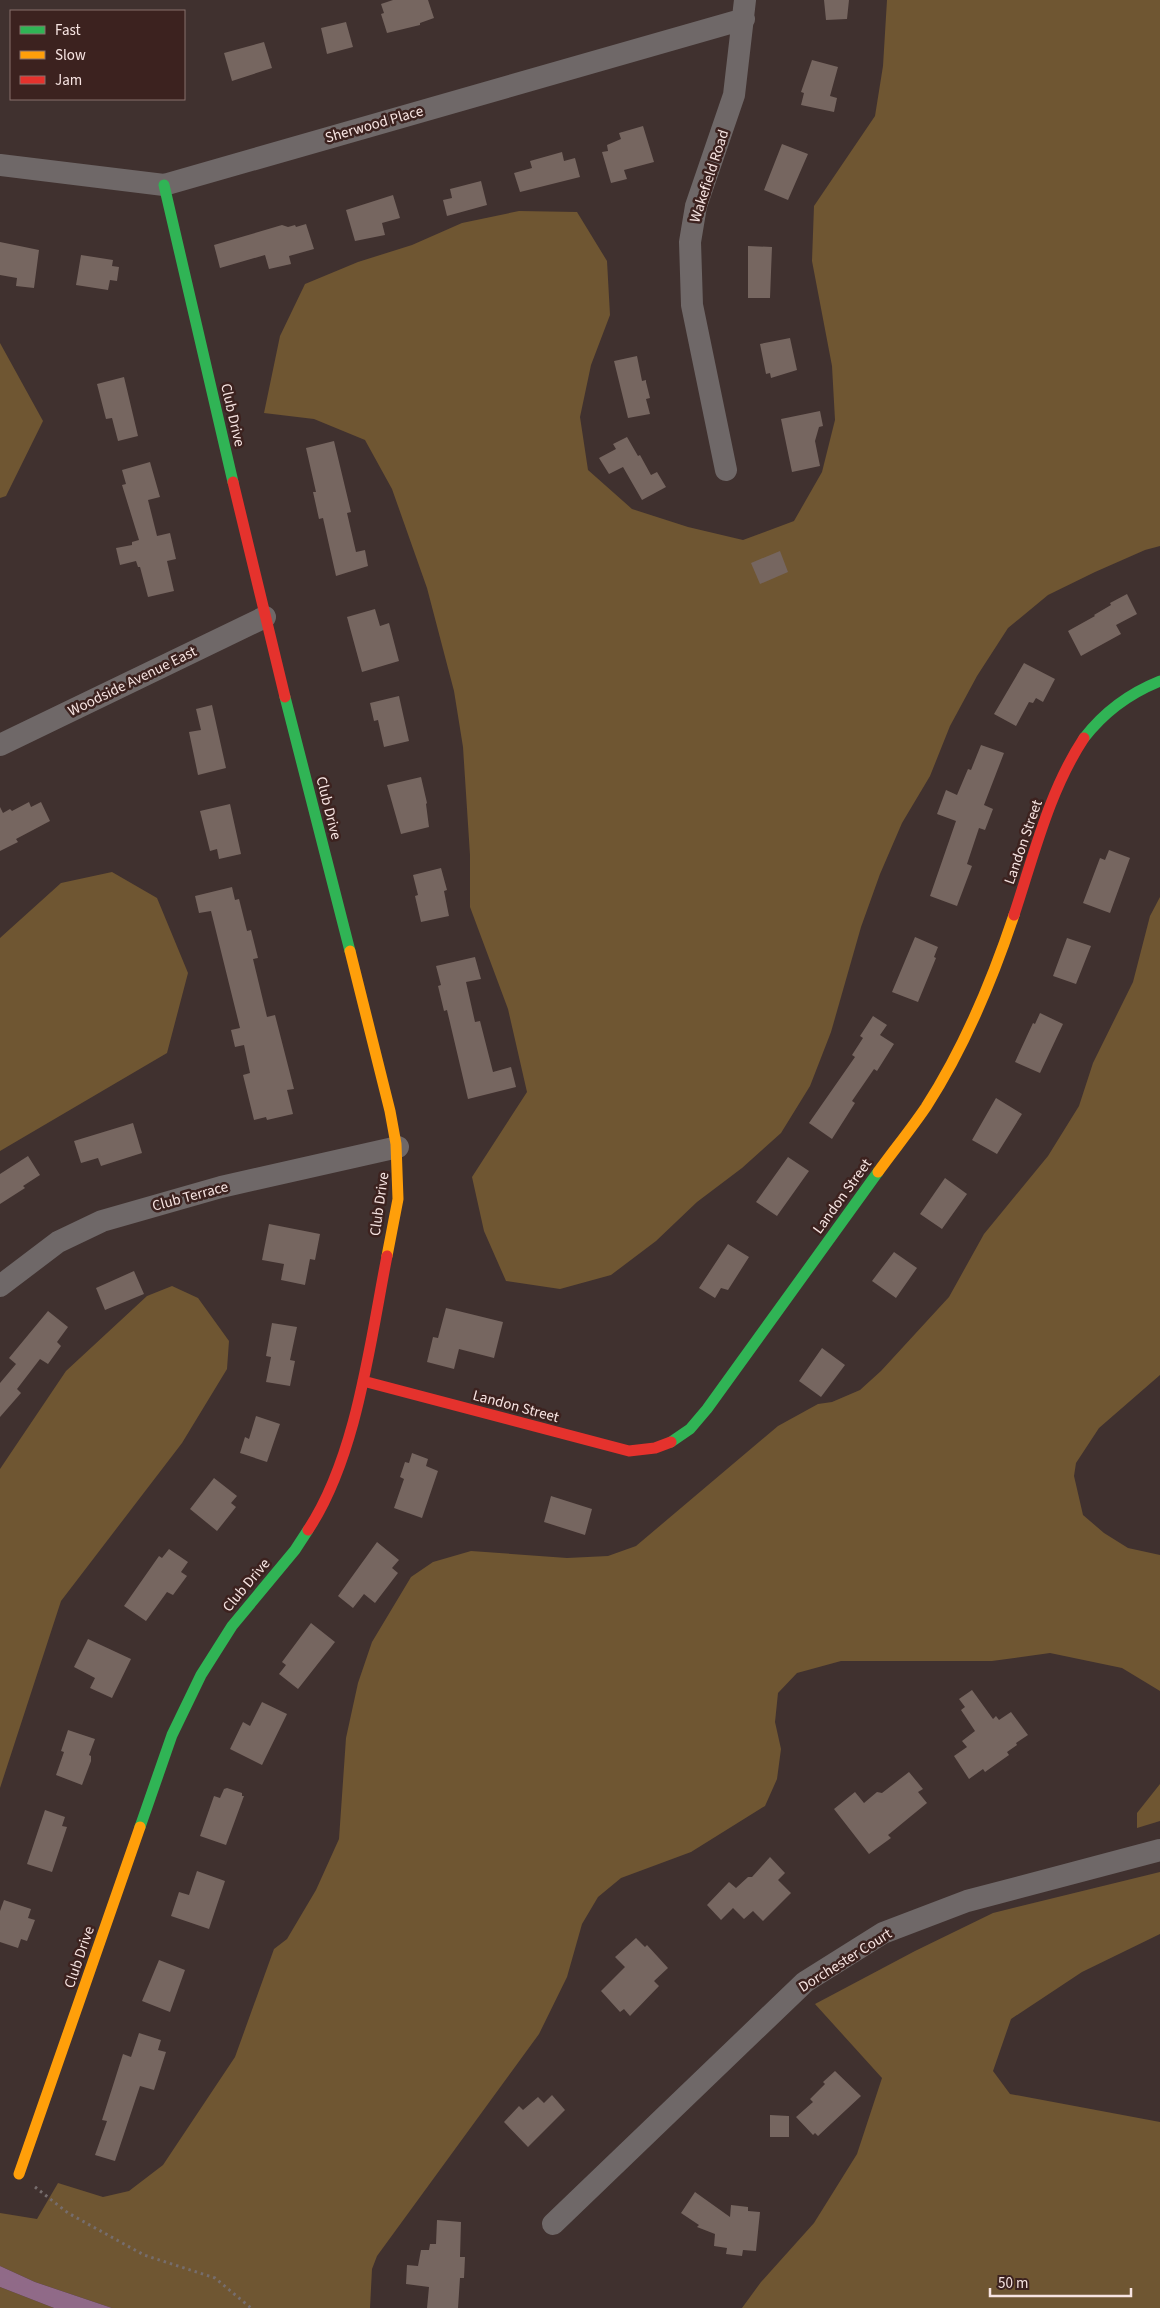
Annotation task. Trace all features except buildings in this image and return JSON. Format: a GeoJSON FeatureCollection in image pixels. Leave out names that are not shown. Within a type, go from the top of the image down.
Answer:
{"type":"FeatureCollection","features":[{"type":"Feature","properties":{"kind":"street","name":"Sherwood Place"},"geometry":{"type":"LineString","coordinates":[[0,165],[164,185],[744,10]]}},
{"type":"Feature","properties":{"kind":"street","name":"Wakefield Road"},"geometry":{"type":"LineString","coordinates":[[726,470],[692,305],[690,242],[696,206],[734,95],[744,10]]}},
{"type":"Feature","properties":{"kind":"street","name":"Club Drive"},"geometry":{"type":"LineString","coordinates":[[19,2174],[172,1735],[201,1675],[232,1626],[295,1550],[320,1512],[338,1472],[362,1381],[398,1199],[400,1173],[398,1148],[265,617],[164,185]]}},
{"type":"Feature","properties":{"kind":"street","name":"Woodside Avenue East"},"geometry":{"type":"LineString","coordinates":[[0,745],[265,617]]}},
{"type":"Feature","properties":{"kind":"street","name":"Landon Street"},"geometry":{"type":"LineString","coordinates":[[362,1381],[629,1451],[667,1446],[684,1435],[707,1409],[926,1106],[953,1060],[978,1011],[998,962],[1055,794],[1085,737],[1100,720],[1124,700],[1160,681]]}},
{"type":"Feature","properties":{"kind":"street","name":"Club Terrace"},"geometry":{"type":"LineString","coordinates":[[0,1286],[58,1242],[102,1221],[221,1187],[398,1148]]}},
{"type":"Feature","properties":{"kind":"street","name":"Dorchester Court"},"geometry":{"type":"LineString","coordinates":[[552,2224],[805,1982],[883,1932],[967,1901],[1160,1850]]}},
{"type":"Feature","properties":{"kind":"path"},"geometry":{"type":"LineString","coordinates":[[19,2174],[68,2213],[144,2255],[215,2278],[251,2308]]}},
{"type":"Feature","properties":{"kind":"shaded area"},"geometry":{"type":"Polygon","coordinates":[[[887,0],[1160,0],[1160,546],[1145,550],[1048,595],[1008,628],[977,676],[950,726],[930,776],[902,823],[880,874],[861,927],[831,1032],[810,1086],[781,1133],[742,1168],[697,1202],[656,1241],[611,1275],[560,1289],[506,1281],[484,1231],[472,1177],[527,1092],[508,1009],[470,907],[470,855],[463,747],[454,691],[427,588],[392,489],[365,440],[314,419],[264,413],[280,336],[305,284],[358,262],[412,245],[462,223],[519,211],[577,212],[607,261],[610,315],[591,365],[580,417],[588,470],[632,509],[688,527],[743,540],[794,521],[822,472],[835,420],[832,366],[812,261],[814,206],[875,116],[883,66],[887,0]]]}},
{"type":"Feature","properties":{"kind":"shaded area"},"geometry":{"type":"Polygon","coordinates":[[[0,343],[43,421],[6,496],[0,498],[0,343]]]}},
{"type":"Feature","properties":{"kind":"shaded area"},"geometry":{"type":"Polygon","coordinates":[[[112,872],[157,898],[188,973],[167,1053],[0,1151],[0,938],[61,883],[112,872]]]}},
{"type":"Feature","properties":{"kind":"shaded area"},"geometry":{"type":"Polygon","coordinates":[[[1160,897],[1160,1375],[1099,1428],[1076,1463],[1074,1476],[1083,1515],[1104,1533],[1128,1548],[1160,1555],[1160,1691],[1122,1668],[1050,1653],[992,1661],[841,1661],[797,1673],[778,1693],[775,1722],[781,1749],[777,1779],[765,1806],[691,1852],[621,1878],[598,1897],[582,1924],[567,1977],[539,2034],[377,2256],[372,2269],[370,2308],[112,2308],[35,2282],[0,2266],[0,2213],[37,2219],[58,2183],[103,2197],[129,2191],[163,2165],[235,2057],[274,1949],[287,1939],[316,1890],[339,1839],[346,1738],[358,1683],[372,1642],[411,1577],[433,1562],[471,1551],[567,1558],[608,1556],[636,1546],[778,1426],[818,1404],[832,1402],[860,1390],[881,1371],[949,1297],[984,1234],[1048,1156],[1079,1106],[1093,1063],[1133,982],[1150,916],[1160,897]]]}},
{"type":"Feature","properties":{"kind":"shaded area"},"geometry":{"type":"Polygon","coordinates":[[[172,1286],[198,1298],[229,1341],[227,1369],[182,1443],[61,1601],[0,1788],[0,1469],[66,1371],[147,1296],[172,1286]]]}},
{"type":"Feature","properties":{"kind":"shaded area"},"geometry":{"type":"Polygon","coordinates":[[[1160,1784],[1160,1821],[1137,1828],[1137,1813],[1160,1784]]]}},
{"type":"Feature","properties":{"kind":"shaded area"},"geometry":{"type":"Polygon","coordinates":[[[1160,1872],[1160,1934],[1082,1972],[1011,2019],[993,2071],[1010,2094],[1160,2122],[1160,2308],[742,2308],[761,2282],[814,2223],[857,2154],[882,2078],[815,2004],[915,1951],[993,1913],[1160,1872]]]}},
{"type":"Feature","properties":{"kind":"shaded area"},"geometry":{"type":"Polygon","coordinates":[[[0,2266],[35,2282],[112,2308],[54,2308],[0,2287],[0,2266]]]}},
{"type":"Feature","properties":{"kind":"shaded area"},"geometry":{"type":"Polygon","coordinates":[[[0,2287],[54,2308],[0,2308],[0,2287]]]}},
{"type":"Feature","properties":{"kind":"traffic: fast"},"geometry":{"type":"LineString","coordinates":[[164,185],[233,482]]}},
{"type":"Feature","properties":{"kind":"traffic: fast"},"geometry":{"type":"LineString","coordinates":[[1084,738],[1118,704],[1138,691],[1160,681]]}},
{"type":"Feature","properties":{"kind":"traffic: fast"},"geometry":{"type":"LineString","coordinates":[[285,697],[350,951]]}},
{"type":"Feature","properties":{"kind":"traffic: fast"},"geometry":{"type":"LineString","coordinates":[[671,1442],[690,1429],[707,1409],[878,1172]]}},
{"type":"Feature","properties":{"kind":"traffic: fast"},"geometry":{"type":"LineString","coordinates":[[140,1827],[172,1735],[201,1675],[232,1626],[295,1550],[308,1530]]}},
{"type":"Feature","properties":{"kind":"traffic: slow"},"geometry":{"type":"LineString","coordinates":[[878,1172],[926,1107],[953,1061],[987,989],[1014,915]]}},
{"type":"Feature","properties":{"kind":"traffic: slow"},"geometry":{"type":"LineString","coordinates":[[350,951],[390,1111],[396,1144],[398,1199],[387,1256]]}},
{"type":"Feature","properties":{"kind":"traffic: slow"},"geometry":{"type":"LineString","coordinates":[[19,2174],[140,1827]]}},
{"type":"Feature","properties":{"kind":"traffic: jam"},"geometry":{"type":"LineString","coordinates":[[233,482],[285,697]]}},
{"type":"Feature","properties":{"kind":"traffic: jam"},"geometry":{"type":"LineString","coordinates":[[1014,915],[1052,801],[1072,758],[1084,738]]}},
{"type":"Feature","properties":{"kind":"traffic: jam"},"geometry":{"type":"LineString","coordinates":[[308,1530],[325,1501],[339,1468],[350,1433],[360,1397],[387,1256]]}},
{"type":"Feature","properties":{"kind":"traffic: jam"},"geometry":{"type":"LineString","coordinates":[[363,1381],[629,1451],[655,1448],[671,1442]]}}]}
